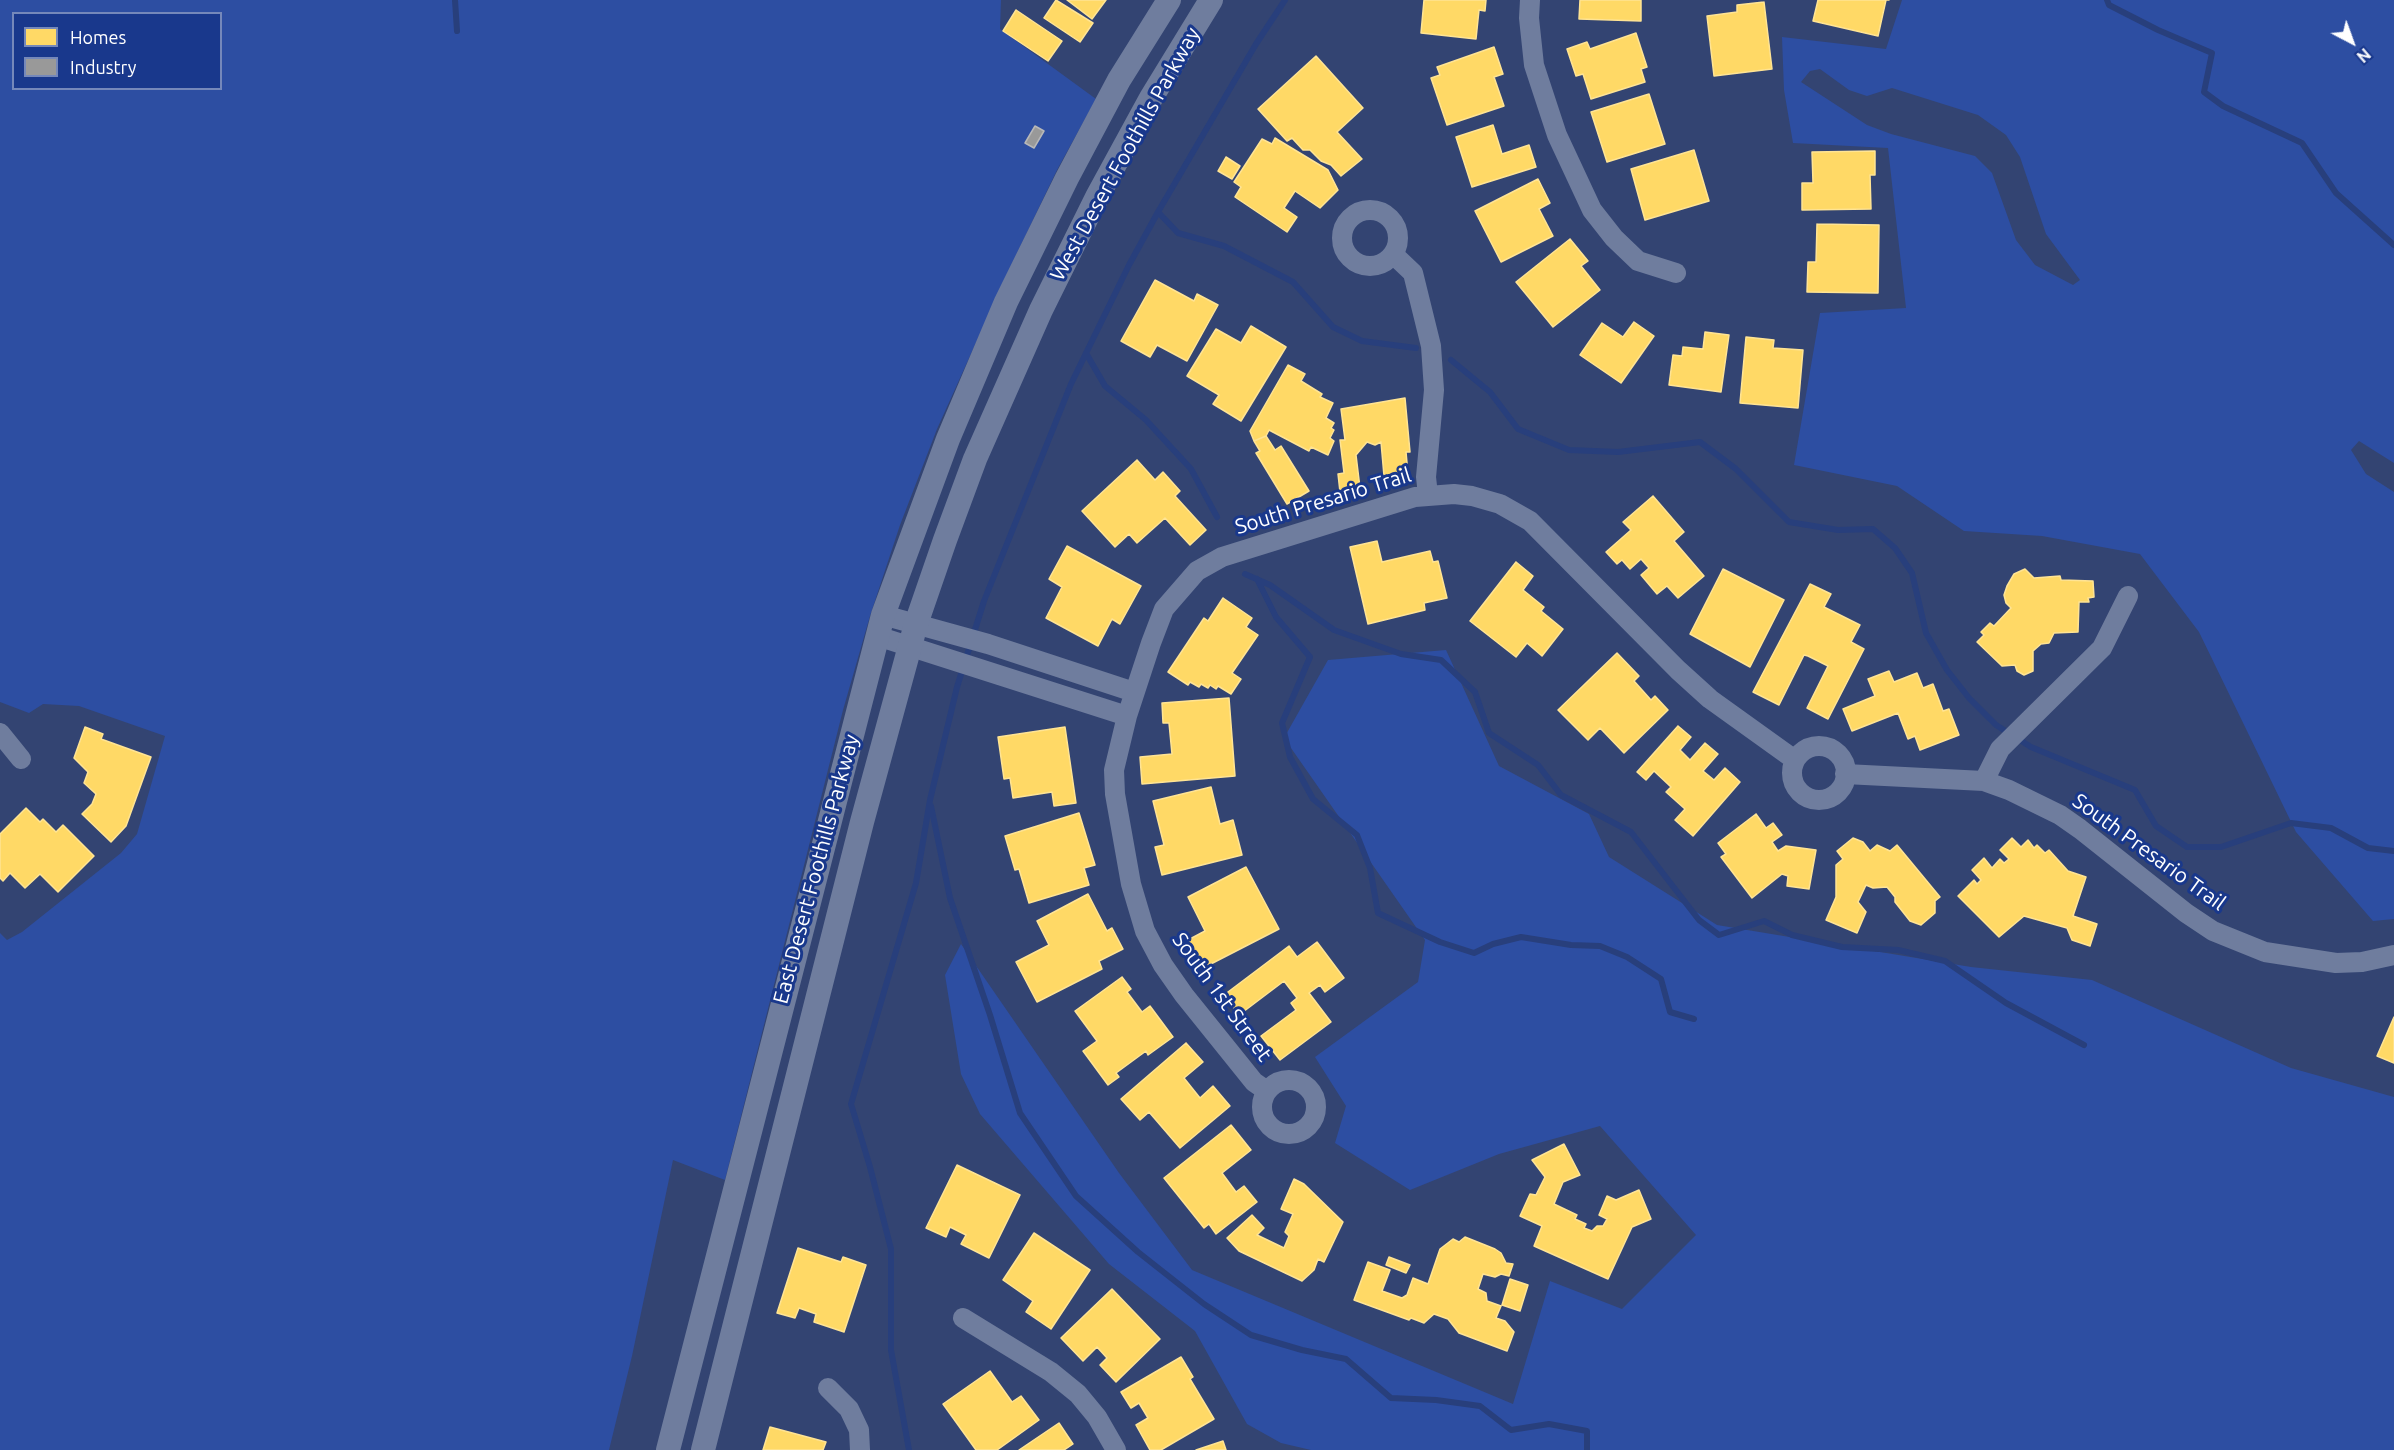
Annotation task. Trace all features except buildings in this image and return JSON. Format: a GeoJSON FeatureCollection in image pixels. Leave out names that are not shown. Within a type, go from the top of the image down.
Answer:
{"type":"FeatureCollection","features":[{"type":"Feature","properties":{"kind":"street","name":"West Desert Foothills Parkway"},"geometry":{"type":"LineString","coordinates":[[1006,302],[1067,178],[1119,80],[1169,0]]}},
{"type":"Feature","properties":{"kind":"street","name":"West Desert Foothills Parkway"},"geometry":{"type":"LineString","coordinates":[[1041,310],[1097,197],[1151,98],[1211,0]]}},
{"type":"Feature","properties":{"kind":"street"},"geometry":{"type":"LineString","coordinates":[[1530,0],[1529,18],[1534,65],[1557,135],[1592,210],[1614,238],[1638,261],[1676,273]]}},
{"type":"Feature","properties":{"kind":"street"},"geometry":{"type":"LineString","coordinates":[[1393,254],[1413,273],[1431,346],[1434,390],[1426,477],[1428,495]]}},
{"type":"Feature","properties":{"kind":"street","name":"East Desert Foothills Parkway"},"geometry":{"type":"LineString","coordinates":[[668,1450],[880,626],[948,439],[1006,302]]}},
{"type":"Feature","properties":{"kind":"street","name":"East Desert Foothills Parkway"},"geometry":{"type":"LineString","coordinates":[[703,1450],[862,822],[916,624],[975,459],[1041,310]]}},
{"type":"Feature","properties":{"kind":"street","name":"South Presario Trail"},"geometry":{"type":"LineString","coordinates":[[1134,692],[1164,609],[1197,571],[1222,557],[1428,495],[1472,496],[1500,504],[1530,521],[1678,670],[1746,727],[1795,760]]}},
{"type":"Feature","properties":{"kind":"street"},"geometry":{"type":"LineString","coordinates":[[1984,781],[2000,748],[2102,648],[2128,596]]}},
{"type":"Feature","properties":{"kind":"street"},"geometry":{"type":"LineString","coordinates":[[880,626],[916,624],[988,644],[1134,692]]}},
{"type":"Feature","properties":{"kind":"street"},"geometry":{"type":"LineString","coordinates":[[880,626],[910,647],[1127,716]]}},
{"type":"Feature","properties":{"kind":"street","name":"South 1st Street"},"geometry":{"type":"LineString","coordinates":[[1134,692],[1114,770],[1115,794],[1131,884],[1145,931],[1163,965],[1184,994],[1254,1082],[1267,1091]]}},
{"type":"Feature","properties":{"kind":"street"},"geometry":{"type":"LineString","coordinates":[[0,733],[21,759]]}},
{"type":"Feature","properties":{"kind":"street"},"geometry":{"type":"LineString","coordinates":[[1826,747],[1840,757],[1845,774],[1843,785],[1835,794],[1820,800],[1805,796],[1794,784],[1792,776],[1795,760],[1808,749],[1826,747]]}},
{"type":"Feature","properties":{"kind":"street","name":"South Presario Trail"},"geometry":{"type":"LineString","coordinates":[[1845,774],[1984,781],[2009,790],[2060,815],[2186,913],[2241,944],[2265,952],[2336,963],[2362,962],[2394,955]]}},
{"type":"Feature","properties":{"kind":"street"},"geometry":{"type":"LineString","coordinates":[[963,1318],[1050,1372],[1078,1394],[1097,1417],[1116,1450]]}},
{"type":"Feature","properties":{"kind":"street"},"geometry":{"type":"LineString","coordinates":[[828,1388],[849,1409],[859,1430],[860,1450]]}},
{"type":"Feature","properties":{"kind":"shaded area"},"geometry":{"type":"Polygon","coordinates":[[[0,0],[1001,0],[1000,29],[1096,99],[1057,170],[1007,274],[937,429],[900,525],[870,616],[843,710],[725,1180],[673,1160],[632,1356],[609,1450],[0,1450],[0,933],[7,940],[22,932],[121,853],[137,834],[165,736],[79,706],[43,704],[29,713],[0,702],[0,0]]]}},
{"type":"Feature","properties":{"kind":"shaded area"},"geometry":{"type":"Polygon","coordinates":[[[1902,0],[2394,0],[2394,463],[2359,441],[2351,450],[2366,474],[2394,492],[2394,919],[2373,921],[2296,832],[2199,632],[2140,554],[2042,536],[1964,531],[1897,486],[1794,465],[1820,313],[1906,308],[1888,148],[1793,143],[1784,90],[1782,37],[1886,49],[1902,0]],[[1820,69],[1810,71],[1801,82],[1867,125],[1891,134],[1975,156],[1992,173],[2016,240],[2035,265],[2073,285],[2080,280],[2046,234],[2020,157],[2006,135],[1978,115],[1892,88],[1867,96],[1849,90],[1820,69]]]}},
{"type":"Feature","properties":{"kind":"shaded area"},"geometry":{"type":"Polygon","coordinates":[[[1446,650],[1499,766],[1589,814],[1609,857],[1717,925],[1971,967],[2092,980],[2291,1068],[2394,1097],[2394,1450],[1311,1450],[1281,1443],[1247,1424],[1195,1331],[1109,1264],[980,1114],[961,1074],[945,975],[961,944],[1119,1173],[1192,1270],[1513,1404],[1550,1281],[1622,1309],[1696,1235],[1600,1126],[1499,1154],[1410,1190],[1335,1143],[1346,1106],[1315,1057],[1418,982],[1425,940],[1284,738],[1328,660],[1446,650]]]}},
{"type":"Feature","properties":{"kind":"waterway"},"geometry":{"type":"LineString","coordinates":[[455,0],[457,31]]}},
{"type":"Feature","properties":{"kind":"waterway"},"geometry":{"type":"LineString","coordinates":[[909,1450],[891,1350],[891,1249],[851,1104],[916,883],[930,800],[957,687],[984,601],[1071,384],[1129,265],[1158,212],[1256,44],[1285,0]]}},
{"type":"Feature","properties":{"kind":"waterway"},"geometry":{"type":"LineString","coordinates":[[2107,0],[2109,5],[2158,30],[2212,53],[2204,92],[2223,106],[2302,143],[2336,193],[2394,245]]}},
{"type":"Feature","properties":{"kind":"waterway"},"geometry":{"type":"LineString","coordinates":[[1158,212],[1178,233],[1224,246],[1293,282],[1333,327],[1362,341],[1416,348]]}},
{"type":"Feature","properties":{"kind":"waterway"},"geometry":{"type":"LineString","coordinates":[[1086,353],[1105,386],[1146,420],[1191,469],[1217,517]]}},
{"type":"Feature","properties":{"kind":"waterway"},"geometry":{"type":"LineString","coordinates":[[1451,360],[1490,392],[1518,429],[1569,450],[1618,452],[1700,442],[1736,469],[1789,522],[1838,530],[1873,529],[1895,548],[1912,573],[1926,633],[1947,670],[1969,698],[1996,725],[2031,747],[2135,790],[2156,826],[2187,847],[2221,847],[2291,823],[2331,828],[2368,848],[2394,851]]}},
{"type":"Feature","properties":{"kind":"waterway"},"geometry":{"type":"LineString","coordinates":[[1245,574],[1270,585],[1334,630],[1401,654],[1441,660],[1475,692],[1489,733],[1538,765],[1561,795],[1631,832],[1699,920],[1719,935],[1764,921],[1792,935],[1842,947],[1898,950],[1945,961],[2006,1003],[2084,1045]]}},
{"type":"Feature","properties":{"kind":"waterway"},"geometry":{"type":"LineString","coordinates":[[1257,579],[1276,617],[1310,657],[1282,723],[1290,757],[1313,799],[1357,835],[1370,868],[1378,913],[1440,942],[1474,953],[1493,944],[1521,937],[1571,945],[1600,946],[1627,957],[1661,979],[1670,1012],[1694,1019]]}},
{"type":"Feature","properties":{"kind":"waterway"},"geometry":{"type":"LineString","coordinates":[[931,806],[950,898],[990,1015],[1020,1113],[1076,1196],[1138,1252],[1204,1304],[1251,1335],[1302,1350],[1346,1359],[1391,1398],[1436,1400],[1480,1406],[1511,1430],[1549,1424],[1587,1431],[1587,1450]]}}]}
